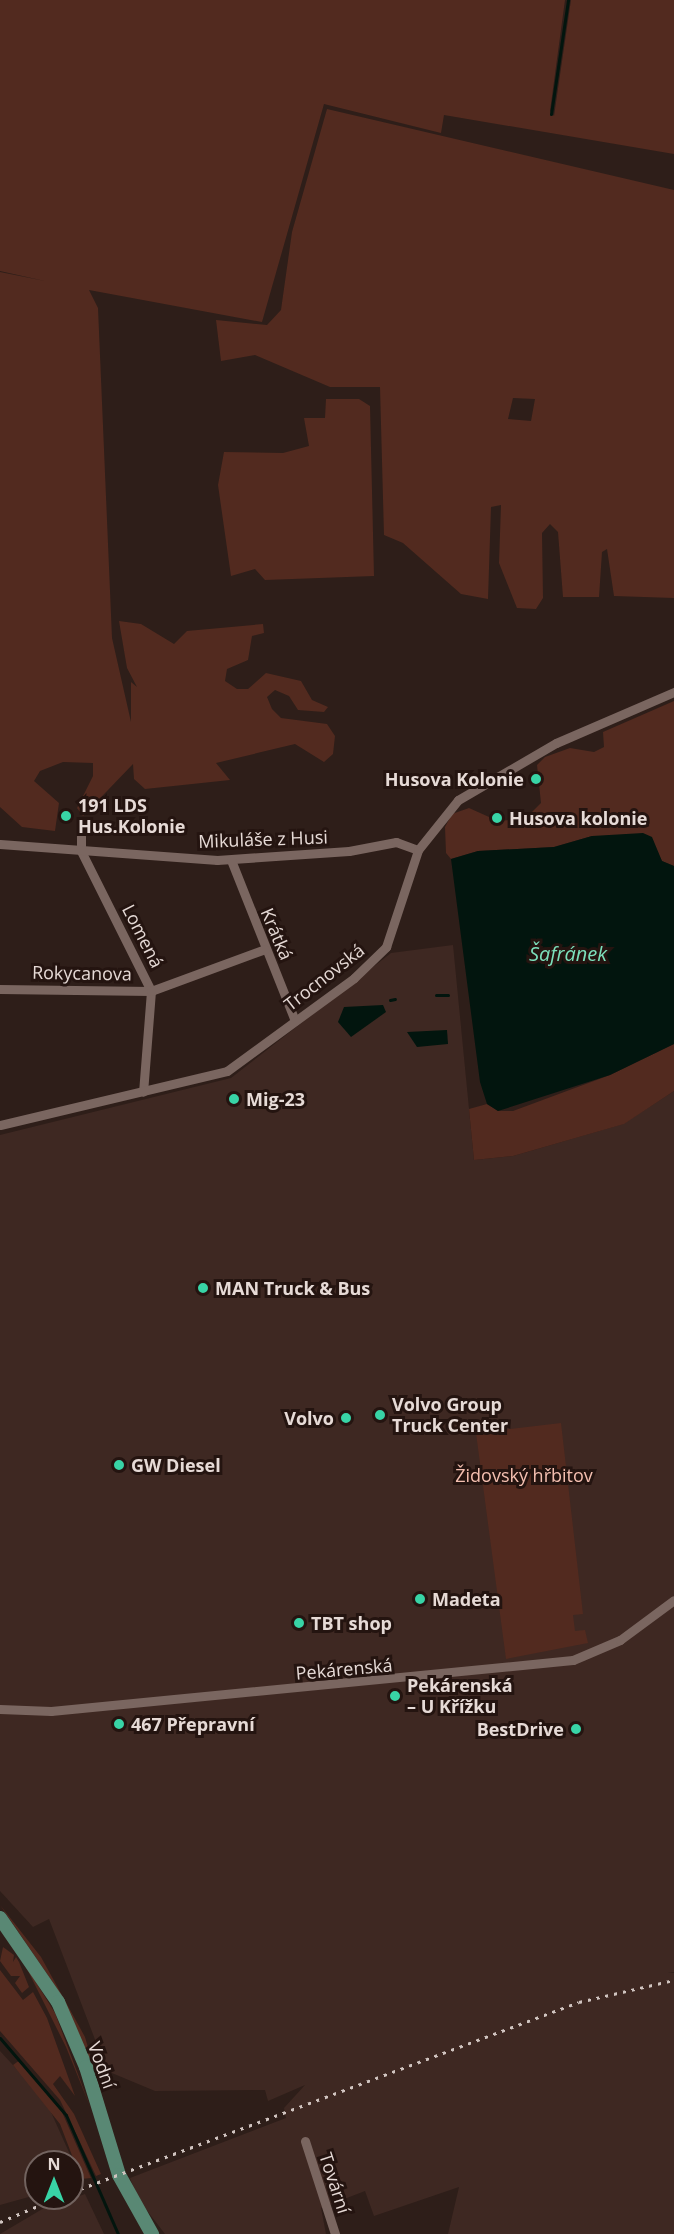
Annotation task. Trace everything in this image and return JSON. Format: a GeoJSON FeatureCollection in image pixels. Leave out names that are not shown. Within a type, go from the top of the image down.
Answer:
{"type":"FeatureCollection","features":[{"type":"Feature","properties":{"kind":"main road","name":"Vodní"},"geometry":{"type":"LineString","coordinates":[[0,1918],[58,2002],[86,2067],[119,2175],[152,2234]]}},
{"type":"Feature","properties":{"kind":"street","name":"Trocnovská"},"geometry":{"type":"LineString","coordinates":[[0,1125],[227,1071],[295,1021],[386,947],[418,850],[447,809],[490,779],[556,743],[674,692]]}},
{"type":"Feature","properties":{"kind":"street","name":"Lomená"},"geometry":{"type":"LineString","coordinates":[[81,836],[81,851],[151,991],[143,1092]]}},
{"type":"Feature","properties":{"kind":"street","name":"Mikuláše z Husi"},"geometry":{"type":"LineString","coordinates":[[0,844],[231,860],[396,842],[418,850]]}},
{"type":"Feature","properties":{"kind":"street","name":"Krátká"},"geometry":{"type":"LineString","coordinates":[[231,860],[295,1021]]}},
{"type":"Feature","properties":{"kind":"street","name":"Rokycanova"},"geometry":{"type":"LineString","coordinates":[[0,989],[151,991],[265,949]]}},
{"type":"Feature","properties":{"kind":"street","name":"Pekárenská"},"geometry":{"type":"LineString","coordinates":[[0,1709],[51,1711],[573,1660],[612,1645],[674,1600]]}},
{"type":"Feature","properties":{"kind":"street","name":"Tovární"},"geometry":{"type":"LineString","coordinates":[[304,2141],[335,2234]]}},
{"type":"Feature","properties":{"kind":"shaded area"},"geometry":{"type":"Polygon","coordinates":[[[453,945],[474,1160],[513,1156],[623,1124],[674,1091],[674,1972],[668,1973],[674,1973],[674,2234],[448,2234],[459,2187],[374,2216],[365,2191],[321,2208],[326,2234],[165,2234],[138,2199],[130,2178],[286,2118],[284,2108],[305,2085],[268,2101],[265,2090],[155,2091],[107,2071],[49,1919],[33,1927],[0,1891],[0,1135],[231,1078],[391,953],[453,945]]]}},
{"type":"Feature","properties":{"kind":"shaded area"},"geometry":{"type":"Polygon","coordinates":[[[0,2051],[46,2101],[68,2150],[24,2150],[24,2198],[0,2205],[0,2051]]]}},
{"type":"Feature","properties":{"kind":"shaded area"},"geometry":{"type":"Polygon","coordinates":[[[84,2194],[104,2234],[0,2234],[41,2210],[84,2210],[84,2194]]]}},
{"type":"Feature","properties":{"kind":"green space"},"geometry":{"type":"Polygon","coordinates":[[[0,0],[565,0],[550,111],[554,116],[571,0],[674,0],[674,154],[444,115],[441,133],[324,104],[262,322],[89,290],[98,308],[112,638],[131,722],[131,682],[137,687],[127,668],[119,621],[141,624],[174,644],[187,631],[263,624],[264,633],[252,636],[248,660],[227,669],[225,681],[237,689],[248,689],[266,673],[301,681],[312,700],[328,707],[324,712],[298,710],[289,696],[275,690],[267,697],[272,709],[281,718],[327,724],[335,736],[333,754],[324,762],[295,744],[216,763],[230,780],[145,789],[134,779],[133,764],[83,816],[77,808],[93,776],[93,763],[63,762],[40,771],[34,781],[59,803],[55,831],[22,827],[0,807],[0,272],[45,281],[0,271],[0,0]]]}},
{"type":"Feature","properties":{"kind":"green space"},"geometry":{"type":"Polygon","coordinates":[[[327,109],[674,190],[674,598],[614,596],[607,549],[602,552],[599,597],[563,597],[558,532],[550,524],[542,533],[543,598],[536,609],[517,608],[499,563],[501,505],[491,507],[488,599],[461,594],[403,543],[384,535],[380,387],[330,387],[255,355],[221,361],[216,320],[267,325],[281,310],[292,232],[327,109]],[[513,398],[508,419],[531,421],[535,399],[513,398]]]}},
{"type":"Feature","properties":{"kind":"green space"},"geometry":{"type":"Polygon","coordinates":[[[326,399],[359,399],[370,406],[374,576],[265,580],[255,569],[231,576],[218,485],[224,452],[283,453],[309,446],[304,418],[325,418],[326,399]]]}},
{"type":"Feature","properties":{"kind":"green space"},"geometry":{"type":"Polygon","coordinates":[[[674,701],[674,866],[662,861],[657,852],[592,836],[554,847],[478,851],[451,859],[446,853],[445,827],[452,814],[469,808],[498,821],[525,819],[541,803],[537,765],[545,757],[570,748],[594,752],[604,747],[603,732],[674,701]]]}},
{"type":"Feature","properties":{"kind":"green space"},"geometry":{"type":"Polygon","coordinates":[[[674,1044],[674,1091],[624,1124],[513,1156],[474,1160],[469,1109],[487,1104],[498,1111],[513,1111],[610,1075],[674,1044]]]}},
{"type":"Feature","properties":{"kind":"green space","name":"Židovský hřbitov"},"geometry":{"type":"Polygon","coordinates":[[[561,1423],[583,1614],[573,1615],[575,1631],[585,1630],[588,1643],[506,1659],[476,1433],[561,1423]]]}},
{"type":"Feature","properties":{"kind":"green space"},"geometry":{"type":"Polygon","coordinates":[[[0,1905],[41,1957],[85,2037],[122,2166],[56,1987],[0,1905]]]}},
{"type":"Feature","properties":{"kind":"green space"},"geometry":{"type":"Polygon","coordinates":[[[3,1947],[14,1955],[13,1962],[16,1957],[19,1962],[29,1987],[22,1993],[15,1983],[20,1976],[11,1976],[0,1961],[3,1947]]]}},
{"type":"Feature","properties":{"kind":"green space"},"geometry":{"type":"Polygon","coordinates":[[[24,1963],[55,2013],[91,2109],[66,2047],[24,1963]]]}},
{"type":"Feature","properties":{"kind":"green space"},"geometry":{"type":"Polygon","coordinates":[[[0,1970],[23,2000],[33,1992],[47,2018],[75,2096],[60,2076],[53,2084],[74,2114],[101,2174],[96,2176],[60,2100],[0,2031],[0,1970]]]}},
{"type":"Feature","properties":{"kind":"green space"},"geometry":{"type":"Polygon","coordinates":[[[20,2060],[62,2112],[79,2150],[70,2150],[60,2124],[13,2065],[20,2060]]]}},
{"type":"Feature","properties":{"kind":"green space"},"geometry":{"type":"Polygon","coordinates":[[[84,2162],[91,2178],[84,2179],[84,2162]]]}},
{"type":"Feature","properties":{"kind":"water","name":"Šafránek"},"geometry":{"type":"Polygon","coordinates":[[[643,833],[652,837],[662,861],[674,866],[674,1044],[610,1075],[498,1111],[487,1104],[480,1082],[451,859],[478,851],[554,847],[592,836],[643,833]]]}},
{"type":"Feature","properties":{"kind":"water"},"geometry":{"type":"Polygon","coordinates":[[[383,1005],[386,1012],[351,1037],[338,1022],[344,1007],[383,1005]]]}},
{"type":"Feature","properties":{"kind":"water"},"geometry":{"type":"Polygon","coordinates":[[[447,1030],[448,1044],[417,1047],[407,1032],[447,1030]]]}},
{"type":"Feature","properties":{"kind":"waterway"},"geometry":{"type":"LineString","coordinates":[[551,114],[568,0]]}},
{"type":"Feature","properties":{"kind":"waterway"},"geometry":{"type":"LineString","coordinates":[[436,995],[448,995]]}},
{"type":"Feature","properties":{"kind":"waterway"},"geometry":{"type":"LineString","coordinates":[[390,1000],[395,999]]}},
{"type":"Feature","properties":{"kind":"waterway"},"geometry":{"type":"LineString","coordinates":[[0,2038],[66,2115],[118,2234]]}},
{"type":"Feature","properties":{"kind":"railway"},"geometry":{"type":"LineString","coordinates":[[84,2188],[579,2002],[674,1980]]}},
{"type":"Feature","properties":{"kind":"railway"},"geometry":{"type":"LineString","coordinates":[[0,2222],[28,2210]]}},
{"type":"Feature","properties":{"kind":"place","name":"Husova Kolonie"},"geometry":{"type":"Point","coordinates":[536,779]}},
{"type":"Feature","properties":{"kind":"place","name":"191 LDS Hus.Kolonie"},"geometry":{"type":"Point","coordinates":[66,816]}},
{"type":"Feature","properties":{"kind":"place","name":"Husova kolonie"},"geometry":{"type":"Point","coordinates":[497,818]}},
{"type":"Feature","properties":{"kind":"place","name":"Mig-23"},"geometry":{"type":"Point","coordinates":[234,1099]}},
{"type":"Feature","properties":{"kind":"place","name":"MAN Truck & Bus"},"geometry":{"type":"Point","coordinates":[203,1288]}},
{"type":"Feature","properties":{"kind":"place","name":"Volvo Group Truck Center"},"geometry":{"type":"Point","coordinates":[380,1415]}},
{"type":"Feature","properties":{"kind":"place","name":"Volvo"},"geometry":{"type":"Point","coordinates":[346,1418]}},
{"type":"Feature","properties":{"kind":"place","name":"GW Diesel"},"geometry":{"type":"Point","coordinates":[119,1465]}},
{"type":"Feature","properties":{"kind":"place","name":"Madeta"},"geometry":{"type":"Point","coordinates":[420,1599]}},
{"type":"Feature","properties":{"kind":"place","name":"TBT shop"},"geometry":{"type":"Point","coordinates":[299,1623]}},
{"type":"Feature","properties":{"kind":"place","name":"Pekárenská – U Křížku"},"geometry":{"type":"Point","coordinates":[395,1696]}},
{"type":"Feature","properties":{"kind":"place","name":"467 Přepravní"},"geometry":{"type":"Point","coordinates":[119,1724]}},
{"type":"Feature","properties":{"kind":"place","name":"BestDrive"},"geometry":{"type":"Point","coordinates":[576,1729]}}]}
